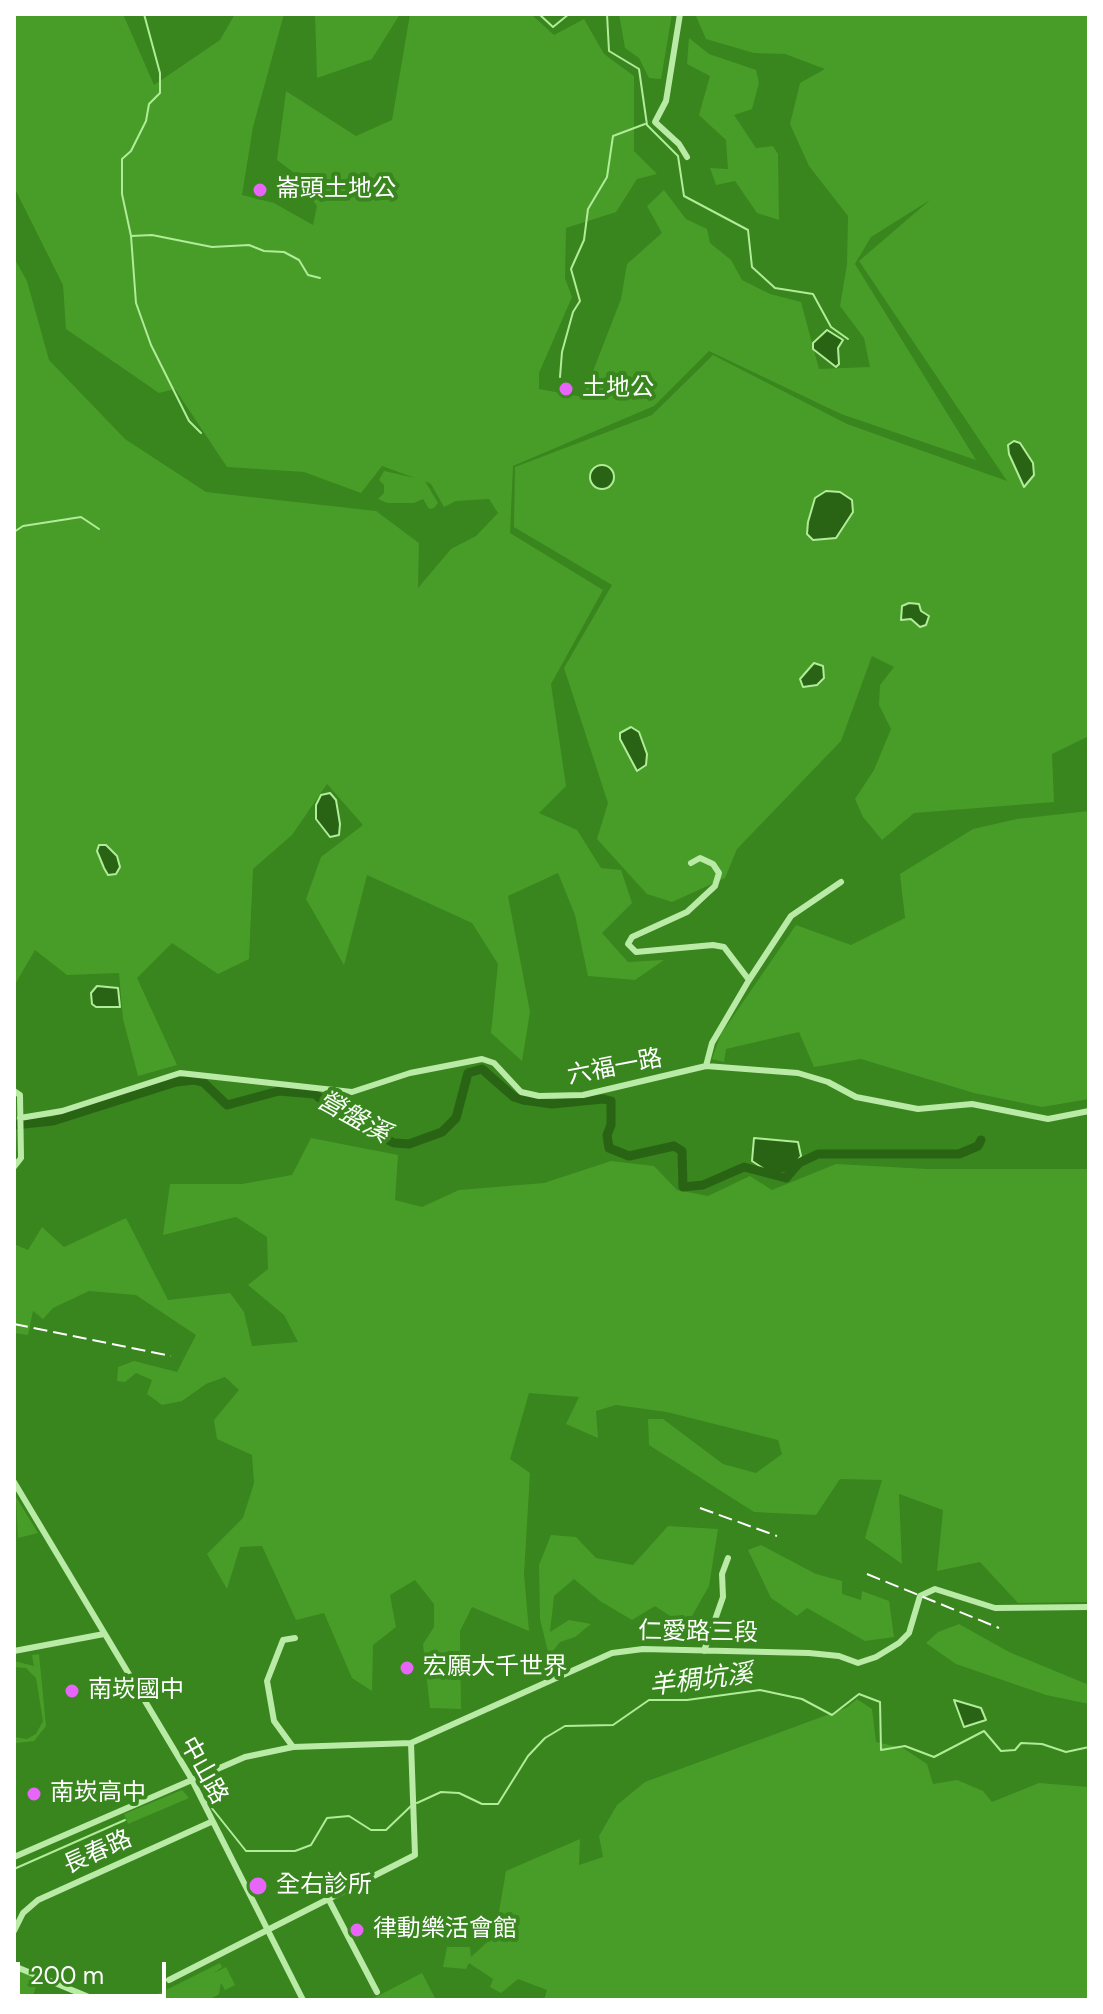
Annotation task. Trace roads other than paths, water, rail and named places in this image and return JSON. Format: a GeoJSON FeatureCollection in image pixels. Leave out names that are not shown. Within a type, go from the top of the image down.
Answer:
{"type":"FeatureCollection","features":[{"type":"Feature","properties":{"kind":"street"},"geometry":{"type":"LineString","coordinates":[[680,14],[666,101],[655,122],[679,144],[687,157]]}},
{"type":"Feature","properties":{"kind":"street"},"geometry":{"type":"LineString","coordinates":[[691,863],[700,858],[713,864],[719,873],[715,886],[687,912],[632,937],[628,944],[630,949],[636,952],[713,945],[724,947],[749,980]]}},
{"type":"Feature","properties":{"kind":"street"},"geometry":{"type":"LineString","coordinates":[[706,1066],[712,1043],[791,916],[841,882]]}},
{"type":"Feature","properties":{"kind":"street","name":"六福一路"},"geometry":{"type":"LineString","coordinates":[[20,1119],[62,1111],[180,1073],[352,1092],[410,1073],[487,1059],[521,1092],[559,1097],[706,1066],[798,1073],[828,1082],[856,1097],[918,1109],[972,1104],[1048,1119],[1089,1111]]}},
{"type":"Feature","properties":{"kind":"street"},"geometry":{"type":"LineString","coordinates":[[14,1091],[20,1095],[21,1158],[14,1167]]}},
{"type":"Feature","properties":{"kind":"street","name":"中山路"},"geometry":{"type":"LineString","coordinates":[[14,1482],[191,1778],[303,2000]]}},
{"type":"Feature","properties":{"kind":"street"},"geometry":{"type":"LineString","coordinates":[[704,1651],[723,1597],[722,1574],[728,1558]]}},
{"type":"Feature","properties":{"kind":"street","name":"仁愛路三段"},"geometry":{"type":"LineString","coordinates":[[14,1857],[191,1778],[256,1753],[293,1747],[411,1743],[602,1656],[629,1649],[827,1654],[858,1663],[867,1662],[899,1643],[909,1633],[915,1603],[924,1592],[935,1589],[995,1608],[1089,1607]]}},
{"type":"Feature","properties":{"kind":"street"},"geometry":{"type":"LineString","coordinates":[[14,1651],[104,1634]]}},
{"type":"Feature","properties":{"kind":"street"},"geometry":{"type":"LineString","coordinates":[[293,1747],[268,1707],[267,1681],[283,1640],[295,1638]]}},
{"type":"Feature","properties":{"kind":"street"},"geometry":{"type":"LineString","coordinates":[[169,1980],[415,1855],[411,1743]]}},
{"type":"Feature","properties":{"kind":"street","name":"長春路"},"geometry":{"type":"LineString","coordinates":[[14,1931],[23,1913],[38,1900],[211,1822]]}},
{"type":"Feature","properties":{"kind":"street"},"geometry":{"type":"LineString","coordinates":[[328,1898],[377,1992]]}},
{"type":"Feature","properties":{"kind":"street"},"geometry":{"type":"LineString","coordinates":[[14,1966],[96,2000]]}},
{"type":"Feature","properties":{"kind":"waterway"},"geometry":{"type":"LineString","coordinates":[[144,14],[160,73],[160,93],[149,104],[146,121],[131,151],[122,159],[122,194],[131,236],[136,303],[151,345],[189,421],[201,433]]}},
{"type":"Feature","properties":{"kind":"waterway"},"geometry":{"type":"LineString","coordinates":[[539,14],[553,27],[569,14]]}},
{"type":"Feature","properties":{"kind":"waterway"},"geometry":{"type":"LineString","coordinates":[[607,14],[609,51],[639,69],[647,125],[678,156],[684,196],[748,230],[752,267],[775,288],[813,294],[831,327],[848,339]]}},
{"type":"Feature","properties":{"kind":"waterway"},"geometry":{"type":"LineString","coordinates":[[560,377],[562,352],[573,312],[580,301],[571,269],[584,240],[588,209],[607,177],[613,136],[645,124]]}},
{"type":"Feature","properties":{"kind":"waterway"},"geometry":{"type":"LineString","coordinates":[[131,236],[152,235],[212,247],[249,245],[264,251],[284,252],[299,260],[308,275],[320,278]]}},
{"type":"Feature","properties":{"kind":"waterway"},"geometry":{"type":"LineString","coordinates":[[14,532],[23,526],[81,517],[99,529]]}},
{"type":"Feature","properties":{"kind":"waterway","name":"營盤溪"},"geometry":{"type":"LineString","coordinates":[[14,1125],[53,1121],[176,1082],[194,1080],[203,1082],[227,1105],[279,1091],[315,1094],[342,1117],[394,1143],[409,1144],[442,1132],[456,1118],[468,1073],[482,1069],[514,1097],[523,1100],[552,1104],[603,1099],[611,1101],[611,1125],[607,1135],[609,1148],[629,1156],[674,1146],[682,1151],[683,1187],[703,1185],[744,1167],[786,1178],[799,1163],[818,1154],[959,1154],[978,1146],[981,1140]]}},
{"type":"Feature","properties":{"kind":"waterway","name":"羊稠坑溪"},"geometry":{"type":"LineString","coordinates":[[417,1803],[441,1792],[459,1793],[482,1804],[498,1804],[528,1756],[545,1738],[565,1726],[613,1725],[649,1700],[687,1700],[760,1690],[802,1699],[832,1715],[859,1694],[880,1702],[881,1750],[905,1746],[934,1757],[984,1731],[1001,1751],[1015,1750],[1021,1743],[1042,1744],[1066,1752],[1089,1747]]}},
{"type":"Feature","properties":{"kind":"waterway","name":"羊稠坑溪"},"geometry":{"type":"LineString","coordinates":[[203,1797],[246,1851],[295,1851],[311,1845],[327,1818],[349,1816],[371,1830],[386,1830],[411,1806]]}},
{"type":"Feature","properties":{"kind":"waterway","name":"羊稠坑溪"},"geometry":{"type":"LineString","coordinates":[[14,1869],[125,1820]]}},
{"type":"Feature","properties":{"kind":"railway"},"geometry":{"type":"LineString","coordinates":[[14,1324],[171,1356]]}},
{"type":"Feature","properties":{"kind":"railway"},"geometry":{"type":"LineString","coordinates":[[700,1508],[777,1536]]}},
{"type":"Feature","properties":{"kind":"railway"},"geometry":{"type":"LineString","coordinates":[[867,1574],[999,1628]]}},
{"type":"Feature","properties":{"kind":"place","name":"崙頭土地公"},"geometry":{"type":"Point","coordinates":[260,190]}},
{"type":"Feature","properties":{"kind":"place","name":"土地公"},"geometry":{"type":"Point","coordinates":[566,389]}},
{"type":"Feature","properties":{"kind":"place","name":"宏願大千世界"},"geometry":{"type":"Point","coordinates":[407,1668]}},
{"type":"Feature","properties":{"kind":"place","name":"南崁國中"},"geometry":{"type":"Point","coordinates":[72,1691]}},
{"type":"Feature","properties":{"kind":"place","name":"南崁高中"},"geometry":{"type":"Point","coordinates":[34,1794]}},
{"type":"Feature","properties":{"kind":"place","name":"全右診所"},"geometry":{"type":"Point","coordinates":[258,1886]}},
{"type":"Feature","properties":{"kind":"place","name":"律動樂活會館"},"geometry":{"type":"Point","coordinates":[357,1930]}}]}
